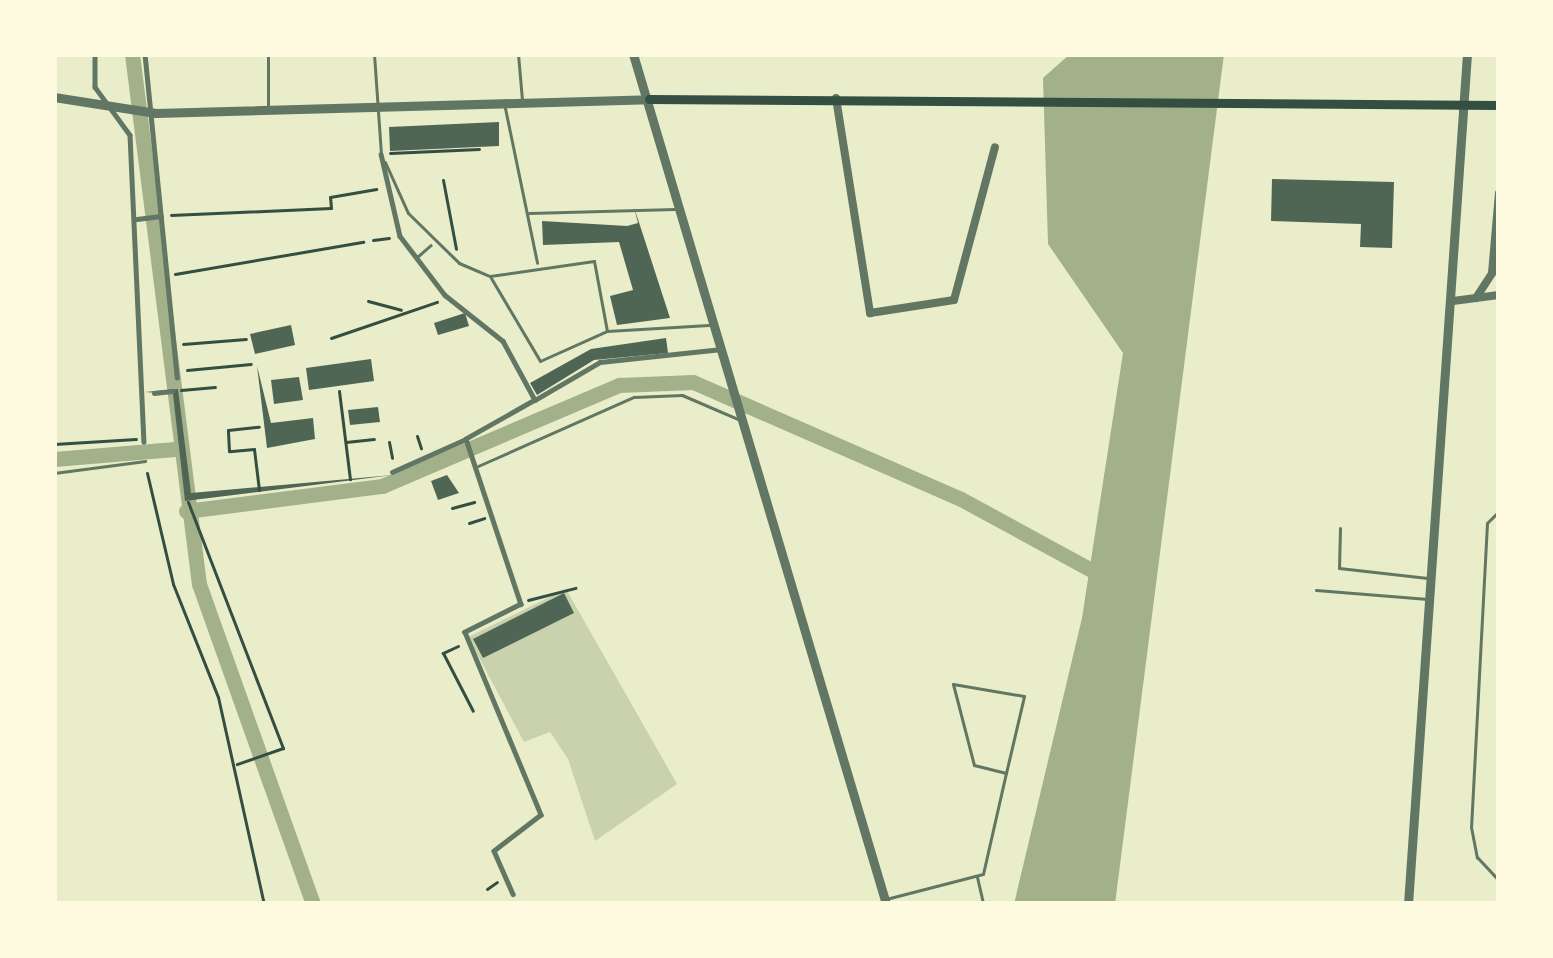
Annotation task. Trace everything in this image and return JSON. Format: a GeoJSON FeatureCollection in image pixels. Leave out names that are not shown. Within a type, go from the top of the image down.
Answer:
{"type":"FeatureCollection","features":[{"type":"Feature","properties":{"kind":"main road"},"geometry":{"type":"LineString","coordinates":[[649,100],[836,96],[1499,105]]}},
{"type":"Feature","properties":{"kind":"street"},"geometry":{"type":"LineString","coordinates":[[95,54],[106,108],[130,135],[140,219],[144,440]]}},
{"type":"Feature","properties":{"kind":"street"},"geometry":{"type":"LineString","coordinates":[[146,54],[156,113],[160,217],[173,274],[177,374]]}},
{"type":"Feature","properties":{"kind":"street"},"geometry":{"type":"LineString","coordinates":[[633,54],[683,209],[740,420],[885,902]]}},
{"type":"Feature","properties":{"kind":"street"},"geometry":{"type":"LineString","coordinates":[[1408,904],[1467,54]]}},
{"type":"Feature","properties":{"kind":"street"},"geometry":{"type":"LineString","coordinates":[[836,96],[870,313],[953,300],[994,147]]}},
{"type":"Feature","properties":{"kind":"street"},"geometry":{"type":"LineString","coordinates":[[54,97],[123,112],[156,113],[375,113],[649,100]]}},
{"type":"Feature","properties":{"kind":"street"},"geometry":{"type":"LineString","coordinates":[[381,154],[400,236],[450,299],[503,341],[535,400]]}},
{"type":"Feature","properties":{"kind":"street"},"geometry":{"type":"LineString","coordinates":[[1476,298],[1492,273],[1499,193]]}},
{"type":"Feature","properties":{"kind":"street"},"geometry":{"type":"LineString","coordinates":[[140,219],[160,217]]}},
{"type":"Feature","properties":{"kind":"street"},"geometry":{"type":"LineString","coordinates":[[1453,301],[1499,296]]}},
{"type":"Feature","properties":{"kind":"street"},"geometry":{"type":"LineString","coordinates":[[393,472],[467,442],[600,362],[721,350]]}},
{"type":"Feature","properties":{"kind":"street"},"geometry":{"type":"LineString","coordinates":[[154,393],[175,391]]}},
{"type":"Feature","properties":{"kind":"street"},"geometry":{"type":"LineString","coordinates":[[467,442],[477,464],[484,518],[521,604],[465,632],[465,643],[541,815],[494,850],[513,894]]}},
{"type":"Feature","properties":{"kind":"lane"},"geometry":{"type":"LineString","coordinates":[[268,54],[268,113]]}},
{"type":"Feature","properties":{"kind":"lane"},"geometry":{"type":"LineString","coordinates":[[374,54],[381,154],[432,243],[459,263],[490,276],[541,361],[607,332],[715,324]]}},
{"type":"Feature","properties":{"kind":"lane"},"geometry":{"type":"LineString","coordinates":[[518,54],[522,106]]}},
{"type":"Feature","properties":{"kind":"lane"},"geometry":{"type":"LineString","coordinates":[[504,106],[537,263]]}},
{"type":"Feature","properties":{"kind":"lane"},"geometry":{"type":"LineString","coordinates":[[529,213],[683,209]]}},
{"type":"Feature","properties":{"kind":"lane"},"geometry":{"type":"LineString","coordinates":[[417,257],[432,243]]}},
{"type":"Feature","properties":{"kind":"lane"},"geometry":{"type":"LineString","coordinates":[[490,276],[537,263],[594,261],[607,332]]}},
{"type":"Feature","properties":{"kind":"lane"},"geometry":{"type":"LineString","coordinates":[[477,464],[634,397],[682,395],[740,420]]}},
{"type":"Feature","properties":{"kind":"lane"},"geometry":{"type":"LineString","coordinates":[[54,472],[145,461]]}},
{"type":"Feature","properties":{"kind":"lane"},"geometry":{"type":"LineString","coordinates":[[1499,511],[1486,523],[1472,827],[1477,857],[1499,881]]}},
{"type":"Feature","properties":{"kind":"lane"},"geometry":{"type":"LineString","coordinates":[[1340,528],[1339,568],[1431,578]]}},
{"type":"Feature","properties":{"kind":"lane"},"geometry":{"type":"LineString","coordinates":[[1316,590],[1430,599]]}},
{"type":"Feature","properties":{"kind":"lane"},"geometry":{"type":"LineString","coordinates":[[982,904],[977,875],[1006,773],[1024,696],[953,684],[974,765],[1006,773]]}},
{"type":"Feature","properties":{"kind":"lane"},"geometry":{"type":"LineString","coordinates":[[885,902],[977,875]]}},
{"type":"Feature","properties":{"kind":"path"},"geometry":{"type":"LineString","coordinates":[[381,154],[478,149]]}},
{"type":"Feature","properties":{"kind":"path"},"geometry":{"type":"LineString","coordinates":[[443,180],[459,263]]}},
{"type":"Feature","properties":{"kind":"path"},"geometry":{"type":"LineString","coordinates":[[160,217],[331,208],[330,197],[389,188]]}},
{"type":"Feature","properties":{"kind":"path"},"geometry":{"type":"LineString","coordinates":[[373,240],[400,236]]}},
{"type":"Feature","properties":{"kind":"path"},"geometry":{"type":"LineString","coordinates":[[173,274],[363,242]]}},
{"type":"Feature","properties":{"kind":"path"},"geometry":{"type":"LineString","coordinates":[[331,338],[450,299]]}},
{"type":"Feature","properties":{"kind":"path"},"geometry":{"type":"LineString","coordinates":[[368,301],[404,311]]}},
{"type":"Feature","properties":{"kind":"path"},"geometry":{"type":"LineString","coordinates":[[177,345],[247,339]]}},
{"type":"Feature","properties":{"kind":"path"},"geometry":{"type":"LineString","coordinates":[[177,374],[251,364]]}},
{"type":"Feature","properties":{"kind":"path"},"geometry":{"type":"LineString","coordinates":[[175,391],[215,387]]}},
{"type":"Feature","properties":{"kind":"path"},"geometry":{"type":"LineString","coordinates":[[339,391],[350,479]]}},
{"type":"Feature","properties":{"kind":"path"},"geometry":{"type":"LineString","coordinates":[[259,427],[228,430],[229,452],[254,449],[259,490]]}},
{"type":"Feature","properties":{"kind":"path"},"geometry":{"type":"LineString","coordinates":[[345,442],[374,439]]}},
{"type":"Feature","properties":{"kind":"path"},"geometry":{"type":"LineString","coordinates":[[54,444],[144,440]]}},
{"type":"Feature","properties":{"kind":"path"},"geometry":{"type":"LineString","coordinates":[[389,442],[393,472]]}},
{"type":"Feature","properties":{"kind":"path"},"geometry":{"type":"LineString","coordinates":[[145,461],[173,584],[236,765],[264,904]]}},
{"type":"Feature","properties":{"kind":"path"},"geometry":{"type":"LineString","coordinates":[[452,508],[480,500]]}},
{"type":"Feature","properties":{"kind":"path"},"geometry":{"type":"LineString","coordinates":[[188,502],[190,518],[284,748],[236,765]]}},
{"type":"Feature","properties":{"kind":"path"},"geometry":{"type":"LineString","coordinates":[[469,523],[484,518]]}},
{"type":"Feature","properties":{"kind":"path"},"geometry":{"type":"LineString","coordinates":[[521,604],[561,583],[575,588]]}},
{"type":"Feature","properties":{"kind":"path"},"geometry":{"type":"LineString","coordinates":[[465,643],[442,653],[473,710]]}},
{"type":"Feature","properties":{"kind":"path"},"geometry":{"type":"LineString","coordinates":[[455,679],[478,667]]}},
{"type":"Feature","properties":{"kind":"path"},"geometry":{"type":"LineString","coordinates":[[487,889],[503,878]]}},
{"type":"Feature","properties":{"kind":"shaded area"},"geometry":{"type":"Polygon","coordinates":[[[1070,54],[1224,54],[1115,904],[1014,904],[1082,618],[1123,353],[1048,244],[1043,78],[1070,54]]]}},
{"type":"Feature","properties":{"kind":"shaded area"},"geometry":{"type":"Polygon","coordinates":[[[566,589],[677,784],[595,841],[568,759],[550,732],[524,742],[468,637],[566,589]]]}},
{"type":"Feature","properties":{"kind":"building"},"geometry":{"type":"Polygon","coordinates":[[[499,122],[499,146],[390,151],[389,127],[499,122]]]}},
{"type":"Feature","properties":{"kind":"building"},"geometry":{"type":"Polygon","coordinates":[[[1272,179],[1394,182],[1392,248],[1360,247],[1361,224],[1271,221],[1272,179]]]}},
{"type":"Feature","properties":{"kind":"building"},"geometry":{"type":"Polygon","coordinates":[[[634,207],[670,318],[617,325],[610,296],[633,290],[619,242],[543,245],[542,221],[627,226],[638,223],[634,207]]]}},
{"type":"Feature","properties":{"kind":"building"},"geometry":{"type":"Polygon","coordinates":[[[465,313],[469,326],[438,335],[434,323],[465,313]]]}},
{"type":"Feature","properties":{"kind":"building"},"geometry":{"type":"Polygon","coordinates":[[[291,325],[295,345],[255,354],[250,334],[291,325]]]}},
{"type":"Feature","properties":{"kind":"building"},"geometry":{"type":"Polygon","coordinates":[[[666,338],[668,353],[594,360],[537,395],[530,383],[591,349],[666,338]]]}},
{"type":"Feature","properties":{"kind":"building"},"geometry":{"type":"Polygon","coordinates":[[[371,359],[374,381],[309,390],[306,368],[371,359]]]}},
{"type":"Feature","properties":{"kind":"building"},"geometry":{"type":"Polygon","coordinates":[[[257,366],[271,423],[313,418],[315,439],[267,448],[257,366]]]}},
{"type":"Feature","properties":{"kind":"building"},"geometry":{"type":"Polygon","coordinates":[[[299,377],[303,400],[274,404],[271,380],[299,377]]]}},
{"type":"Feature","properties":{"kind":"building"},"geometry":{"type":"Polygon","coordinates":[[[178,389],[191,493],[393,475],[185,501],[173,394],[145,392],[178,389]]]}},
{"type":"Feature","properties":{"kind":"building"},"geometry":{"type":"Polygon","coordinates":[[[378,407],[380,422],[350,425],[348,410],[378,407]]]}},
{"type":"Feature","properties":{"kind":"building"},"geometry":{"type":"Polygon","coordinates":[[[447,475],[459,493],[438,500],[431,481],[447,475]]]}},
{"type":"Feature","properties":{"kind":"building"},"geometry":{"type":"Polygon","coordinates":[[[564,593],[574,613],[483,658],[473,639],[564,593]]]}},
{"type":"Feature","properties":{"kind":"waterway"},"geometry":{"type":"LineString","coordinates":[[132,54],[199,584],[313,904]]}},
{"type":"Feature","properties":{"kind":"waterway"},"geometry":{"type":"LineString","coordinates":[[186,511],[382,486],[619,385],[693,382],[961,499],[1104,577]]}},
{"type":"Feature","properties":{"kind":"waterway"},"geometry":{"type":"LineString","coordinates":[[54,459],[175,449]]}}]}
